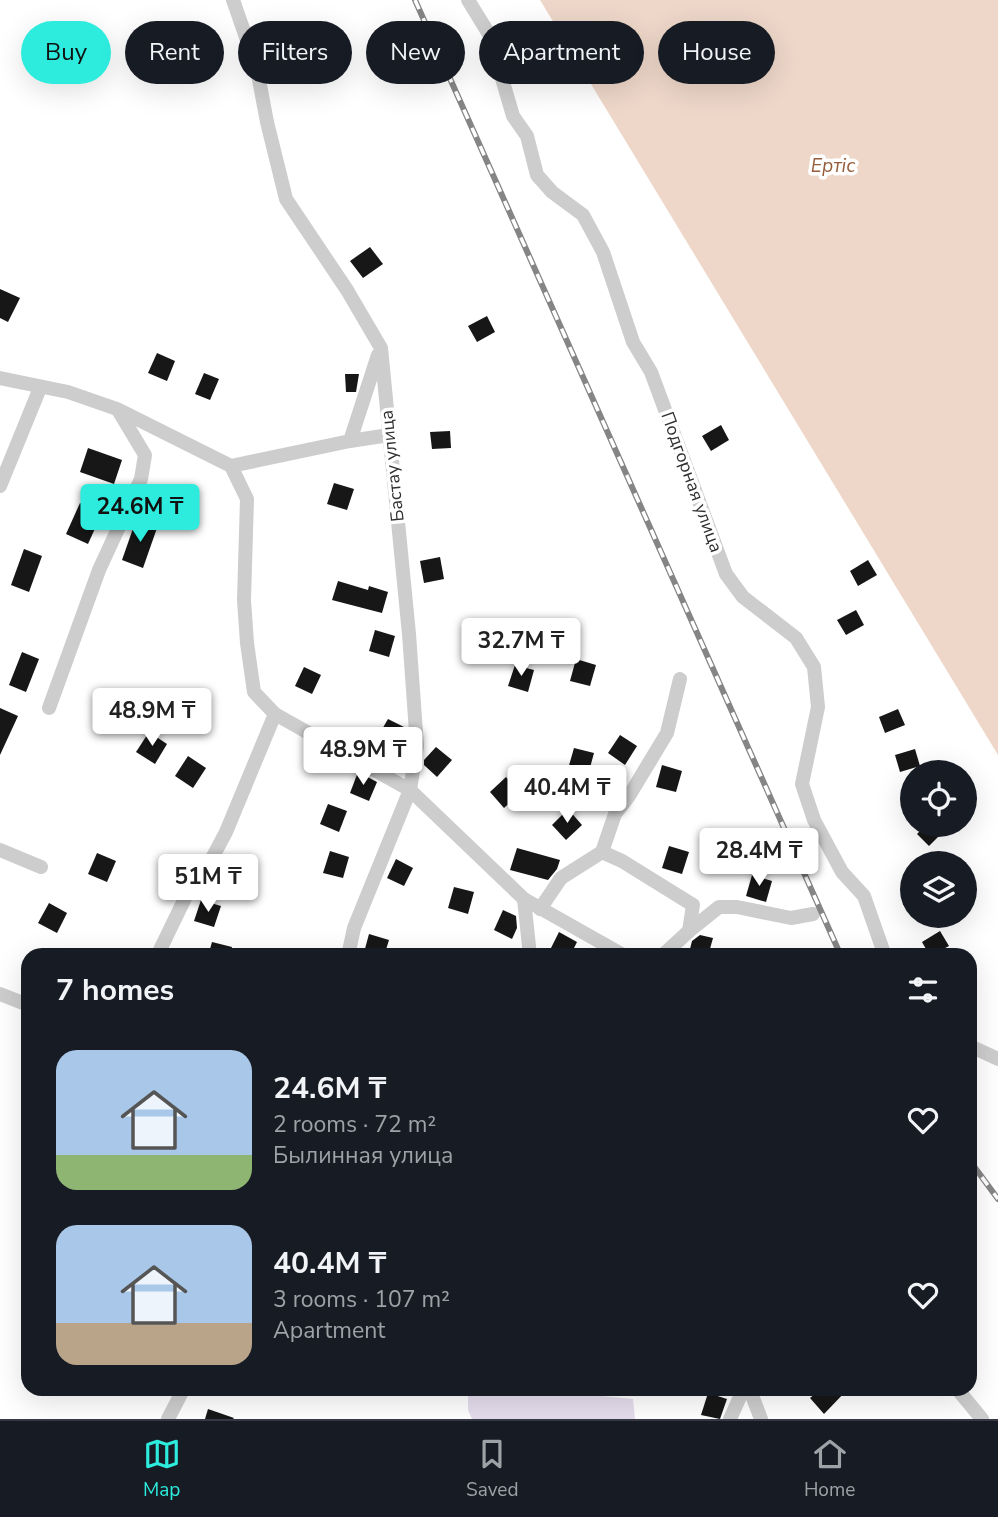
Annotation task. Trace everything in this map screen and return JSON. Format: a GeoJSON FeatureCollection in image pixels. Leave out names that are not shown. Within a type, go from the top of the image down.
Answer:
{"type":"FeatureCollection","features":[{"type":"Feature","properties":{"kind":"street","name":"Бастау улица"},"geometry":{"type":"LineString","coordinates":[[233,0],[257,69],[286,199],[347,290],[381,348],[417,746],[410,790],[354,928],[350,948]]}},
{"type":"Feature","properties":{"kind":"street","name":"Подгорная улица"},"geometry":{"type":"LineString","coordinates":[[468,0],[489,34],[513,116],[527,136],[537,175],[552,192],[583,215],[603,252],[633,342],[651,372],[726,574],[743,597],[796,638],[814,667],[818,707],[802,784],[814,820],[842,872],[864,896],[881,948]]}},
{"type":"Feature","properties":{"kind":"street"},"geometry":{"type":"LineString","coordinates":[[350,441],[381,348]]}},
{"type":"Feature","properties":{"kind":"street"},"geometry":{"type":"LineString","coordinates":[[0,378],[68,392],[117,409],[231,466],[247,499],[244,600],[254,692],[275,714],[410,790],[524,899],[611,948]]}},
{"type":"Feature","properties":{"kind":"street"},"geometry":{"type":"LineString","coordinates":[[0,486],[40,388]]}},
{"type":"Feature","properties":{"kind":"street"},"geometry":{"type":"LineString","coordinates":[[48,708],[99,570],[141,479],[145,455],[117,409]]}},
{"type":"Feature","properties":{"kind":"street"},"geometry":{"type":"LineString","coordinates":[[231,466],[389,435]]}},
{"type":"Feature","properties":{"kind":"street"},"geometry":{"type":"LineString","coordinates":[[540,909],[561,878],[602,852],[615,814],[667,733],[680,679]]}},
{"type":"Feature","properties":{"kind":"street"},"geometry":{"type":"LineString","coordinates":[[161,948],[190,888],[209,864],[226,832],[275,714]]}},
{"type":"Feature","properties":{"kind":"street"},"geometry":{"type":"LineString","coordinates":[[0,850],[41,867]]}},
{"type":"Feature","properties":{"kind":"street"},"geometry":{"type":"LineString","coordinates":[[602,852],[622,861],[693,905],[689,932]]}},
{"type":"Feature","properties":{"kind":"street"},"geometry":{"type":"LineString","coordinates":[[524,899],[529,948]]}},
{"type":"Feature","properties":{"kind":"street"},"geometry":{"type":"LineString","coordinates":[[671,948],[719,907],[737,907],[791,918],[813,914]]}},
{"type":"Feature","properties":{"kind":"street"},"geometry":{"type":"LineString","coordinates":[[0,994],[21,1002]]}},
{"type":"Feature","properties":{"kind":"street"},"geometry":{"type":"LineString","coordinates":[[977,1049],[998,1059]]}},
{"type":"Feature","properties":{"kind":"street"},"geometry":{"type":"LineString","coordinates":[[168,1419],[180,1396]]}},
{"type":"Feature","properties":{"kind":"street"},"geometry":{"type":"LineString","coordinates":[[730,1419],[740,1396]]}},
{"type":"Feature","properties":{"kind":"street"},"geometry":{"type":"LineString","coordinates":[[752,1396],[761,1419]]}},
{"type":"Feature","properties":{"kind":"street"},"geometry":{"type":"LineString","coordinates":[[963,1396],[982,1419]]}},
{"type":"Feature","properties":{"kind":"shaded area"},"geometry":{"type":"Polygon","coordinates":[[[468,1396],[602,1396],[633,1399],[635,1419],[472,1419],[468,1410],[468,1396]]]}},
{"type":"Feature","properties":{"kind":"water","name":"Ертіс"},"geometry":{"type":"Polygon","coordinates":[[[540,0],[998,0],[998,755],[591,84],[644,84],[644,21],[553,21],[540,0]]]}},
{"type":"Feature","properties":{"kind":"building"},"geometry":{"type":"Polygon","coordinates":[[[370,247],[383,264],[363,278],[350,261],[370,247]]]}},
{"type":"Feature","properties":{"kind":"building"},"geometry":{"type":"Polygon","coordinates":[[[0,289],[20,298],[8,322],[0,318],[0,289]]]}},
{"type":"Feature","properties":{"kind":"building"},"geometry":{"type":"Polygon","coordinates":[[[487,316],[495,332],[477,342],[468,326],[487,316]]]}},
{"type":"Feature","properties":{"kind":"building"},"geometry":{"type":"Polygon","coordinates":[[[157,353],[175,361],[167,381],[148,373],[157,353]]]}},
{"type":"Feature","properties":{"kind":"building"},"geometry":{"type":"Polygon","coordinates":[[[204,373],[219,379],[210,400],[195,394],[204,373]]]}},
{"type":"Feature","properties":{"kind":"building"},"geometry":{"type":"Polygon","coordinates":[[[345,374],[359,374],[356,392],[346,392],[345,374]]]}},
{"type":"Feature","properties":{"kind":"building"},"geometry":{"type":"Polygon","coordinates":[[[721,425],[729,440],[711,451],[702,436],[721,425]]]}},
{"type":"Feature","properties":{"kind":"building"},"geometry":{"type":"Polygon","coordinates":[[[450,431],[451,448],[432,449],[430,432],[450,431]]]}},
{"type":"Feature","properties":{"kind":"building"},"geometry":{"type":"Polygon","coordinates":[[[88,448],[122,460],[114,484],[80,472],[88,448]]]}},
{"type":"Feature","properties":{"kind":"building"},"geometry":{"type":"Polygon","coordinates":[[[334,483],[354,489],[347,510],[327,504],[334,483]]]}},
{"type":"Feature","properties":{"kind":"building"},"geometry":{"type":"Polygon","coordinates":[[[160,489],[180,495],[174,516],[154,510],[160,489]]]}},
{"type":"Feature","properties":{"kind":"building"},"geometry":{"type":"Polygon","coordinates":[[[80,503],[102,513],[88,544],[66,534],[80,503]]]}},
{"type":"Feature","properties":{"kind":"building"},"geometry":{"type":"Polygon","coordinates":[[[136,520],[157,528],[143,568],[122,560],[136,520]]]}},
{"type":"Feature","properties":{"kind":"building"},"geometry":{"type":"Polygon","coordinates":[[[24,549],[42,556],[29,592],[11,585],[24,549]]]}},
{"type":"Feature","properties":{"kind":"building"},"geometry":{"type":"Polygon","coordinates":[[[440,557],[444,579],[424,583],[420,561],[440,557]]]}},
{"type":"Feature","properties":{"kind":"building"},"geometry":{"type":"Polygon","coordinates":[[[868,560],[877,575],[858,586],[850,571],[868,560]]]}},
{"type":"Feature","properties":{"kind":"building"},"geometry":{"type":"Polygon","coordinates":[[[338,581],[368,590],[369,586],[388,592],[382,613],[332,600],[338,581]]]}},
{"type":"Feature","properties":{"kind":"building"},"geometry":{"type":"Polygon","coordinates":[[[856,610],[864,625],[846,635],[837,620],[856,610]]]}},
{"type":"Feature","properties":{"kind":"building"},"geometry":{"type":"Polygon","coordinates":[[[375,630],[395,636],[389,657],[369,651],[375,630]]]}},
{"type":"Feature","properties":{"kind":"building"},"geometry":{"type":"Polygon","coordinates":[[[22,652],[39,659],[26,692],[9,685],[22,652]]]}},
{"type":"Feature","properties":{"kind":"building"},"geometry":{"type":"Polygon","coordinates":[[[576,659],[596,665],[590,686],[570,681],[576,659]]]}},
{"type":"Feature","properties":{"kind":"building"},"geometry":{"type":"Polygon","coordinates":[[[515,665],[534,670],[528,692],[508,686],[515,665]]]}},
{"type":"Feature","properties":{"kind":"building"},"geometry":{"type":"Polygon","coordinates":[[[304,667],[321,675],[312,694],[295,686],[304,667]]]}},
{"type":"Feature","properties":{"kind":"building"},"geometry":{"type":"Polygon","coordinates":[[[0,708],[18,716],[0,755],[0,708]]]}},
{"type":"Feature","properties":{"kind":"building"},"geometry":{"type":"Polygon","coordinates":[[[898,709],[905,725],[885,733],[879,717],[898,709]]]}},
{"type":"Feature","properties":{"kind":"building"},"geometry":{"type":"Polygon","coordinates":[[[388,719],[406,728],[395,748],[377,738],[388,719]]]}},
{"type":"Feature","properties":{"kind":"building"},"geometry":{"type":"Polygon","coordinates":[[[149,732],[167,744],[155,764],[136,752],[149,732]]]}},
{"type":"Feature","properties":{"kind":"building"},"geometry":{"type":"Polygon","coordinates":[[[620,735],[637,746],[625,765],[608,753],[620,735]]]}},
{"type":"Feature","properties":{"kind":"building"},"geometry":{"type":"Polygon","coordinates":[[[436,747],[452,760],[437,777],[424,765],[424,760],[436,747]]]}},
{"type":"Feature","properties":{"kind":"building"},"geometry":{"type":"Polygon","coordinates":[[[574,748],[594,753],[588,775],[568,769],[574,748]]]}},
{"type":"Feature","properties":{"kind":"building"},"geometry":{"type":"Polygon","coordinates":[[[915,749],[918,760],[900,760],[900,772],[895,755],[915,749]]]}},
{"type":"Feature","properties":{"kind":"building"},"geometry":{"type":"Polygon","coordinates":[[[188,756],[206,768],[193,788],[175,776],[188,756]]]}},
{"type":"Feature","properties":{"kind":"building"},"geometry":{"type":"Polygon","coordinates":[[[662,765],[682,771],[676,792],[656,787],[662,765]]]}},
{"type":"Feature","properties":{"kind":"building"},"geometry":{"type":"Polygon","coordinates":[[[358,772],[377,782],[369,801],[350,793],[358,772]]]}},
{"type":"Feature","properties":{"kind":"building"},"geometry":{"type":"Polygon","coordinates":[[[506,777],[520,793],[504,808],[490,792],[506,777]]]}},
{"type":"Feature","properties":{"kind":"building"},"geometry":{"type":"Polygon","coordinates":[[[328,804],[347,811],[339,832],[320,824],[328,804]]]}},
{"type":"Feature","properties":{"kind":"building"},"geometry":{"type":"Polygon","coordinates":[[[568,809],[582,825],[566,840],[552,825],[568,809]]]}},
{"type":"Feature","properties":{"kind":"building"},"geometry":{"type":"Polygon","coordinates":[[[920,837],[938,837],[929,846],[920,837]]]}},
{"type":"Feature","properties":{"kind":"building"},"geometry":{"type":"Polygon","coordinates":[[[669,846],[689,852],[682,874],[662,868],[669,846]]]}},
{"type":"Feature","properties":{"kind":"building"},"geometry":{"type":"Polygon","coordinates":[[[517,848],[560,860],[557,869],[548,880],[510,870],[517,848]]]}},
{"type":"Feature","properties":{"kind":"building"},"geometry":{"type":"Polygon","coordinates":[[[330,851],[349,857],[343,878],[323,873],[330,851]]]}},
{"type":"Feature","properties":{"kind":"building"},"geometry":{"type":"Polygon","coordinates":[[[97,853],[116,861],[107,882],[88,874],[97,853]]]}},
{"type":"Feature","properties":{"kind":"building"},"geometry":{"type":"Polygon","coordinates":[[[396,859],[413,868],[404,886],[387,878],[396,859]]]}},
{"type":"Feature","properties":{"kind":"building"},"geometry":{"type":"Polygon","coordinates":[[[752,875],[772,881],[766,902],[746,896],[752,875]]]}},
{"type":"Feature","properties":{"kind":"building"},"geometry":{"type":"Polygon","coordinates":[[[454,887],[474,892],[468,914],[448,908],[454,887]]]}},
{"type":"Feature","properties":{"kind":"building"},"geometry":{"type":"Polygon","coordinates":[[[201,900],[221,906],[214,927],[194,921],[201,900]]]}},
{"type":"Feature","properties":{"kind":"building"},"geometry":{"type":"Polygon","coordinates":[[[49,903],[67,913],[57,933],[38,923],[49,903]]]}},
{"type":"Feature","properties":{"kind":"building"},"geometry":{"type":"Polygon","coordinates":[[[503,910],[516,916],[517,928],[512,939],[494,930],[503,910]]]}},
{"type":"Feature","properties":{"kind":"building"},"geometry":{"type":"Polygon","coordinates":[[[940,931],[949,946],[925,948],[922,942],[940,931]]]}},
{"type":"Feature","properties":{"kind":"building"},"geometry":{"type":"Polygon","coordinates":[[[559,932],[577,942],[574,948],[551,948],[559,932]]]}},
{"type":"Feature","properties":{"kind":"building"},"geometry":{"type":"Polygon","coordinates":[[[369,934],[389,940],[386,948],[365,948],[369,934]]]}},
{"type":"Feature","properties":{"kind":"building"},"geometry":{"type":"Polygon","coordinates":[[[700,935],[713,938],[710,948],[690,948],[692,941],[700,935]]]}},
{"type":"Feature","properties":{"kind":"building"},"geometry":{"type":"Polygon","coordinates":[[[212,942],[232,947],[232,948],[210,948],[212,942]]]}},
{"type":"Feature","properties":{"kind":"building"},"geometry":{"type":"Polygon","coordinates":[[[707,1396],[727,1399],[720,1419],[701,1415],[707,1396]]]}},
{"type":"Feature","properties":{"kind":"building"},"geometry":{"type":"Polygon","coordinates":[[[812,1396],[841,1396],[824,1414],[810,1398],[812,1396]]]}},
{"type":"Feature","properties":{"kind":"building"},"geometry":{"type":"Polygon","coordinates":[[[208,1409],[234,1418],[205,1419],[208,1409]]]}},
{"type":"Feature","properties":{"kind":"railway"},"geometry":{"type":"LineString","coordinates":[[415,0],[837,948]]}},
{"type":"Feature","properties":{"kind":"railway"},"geometry":{"type":"LineString","coordinates":[[977,1170],[998,1199]]}}]}
